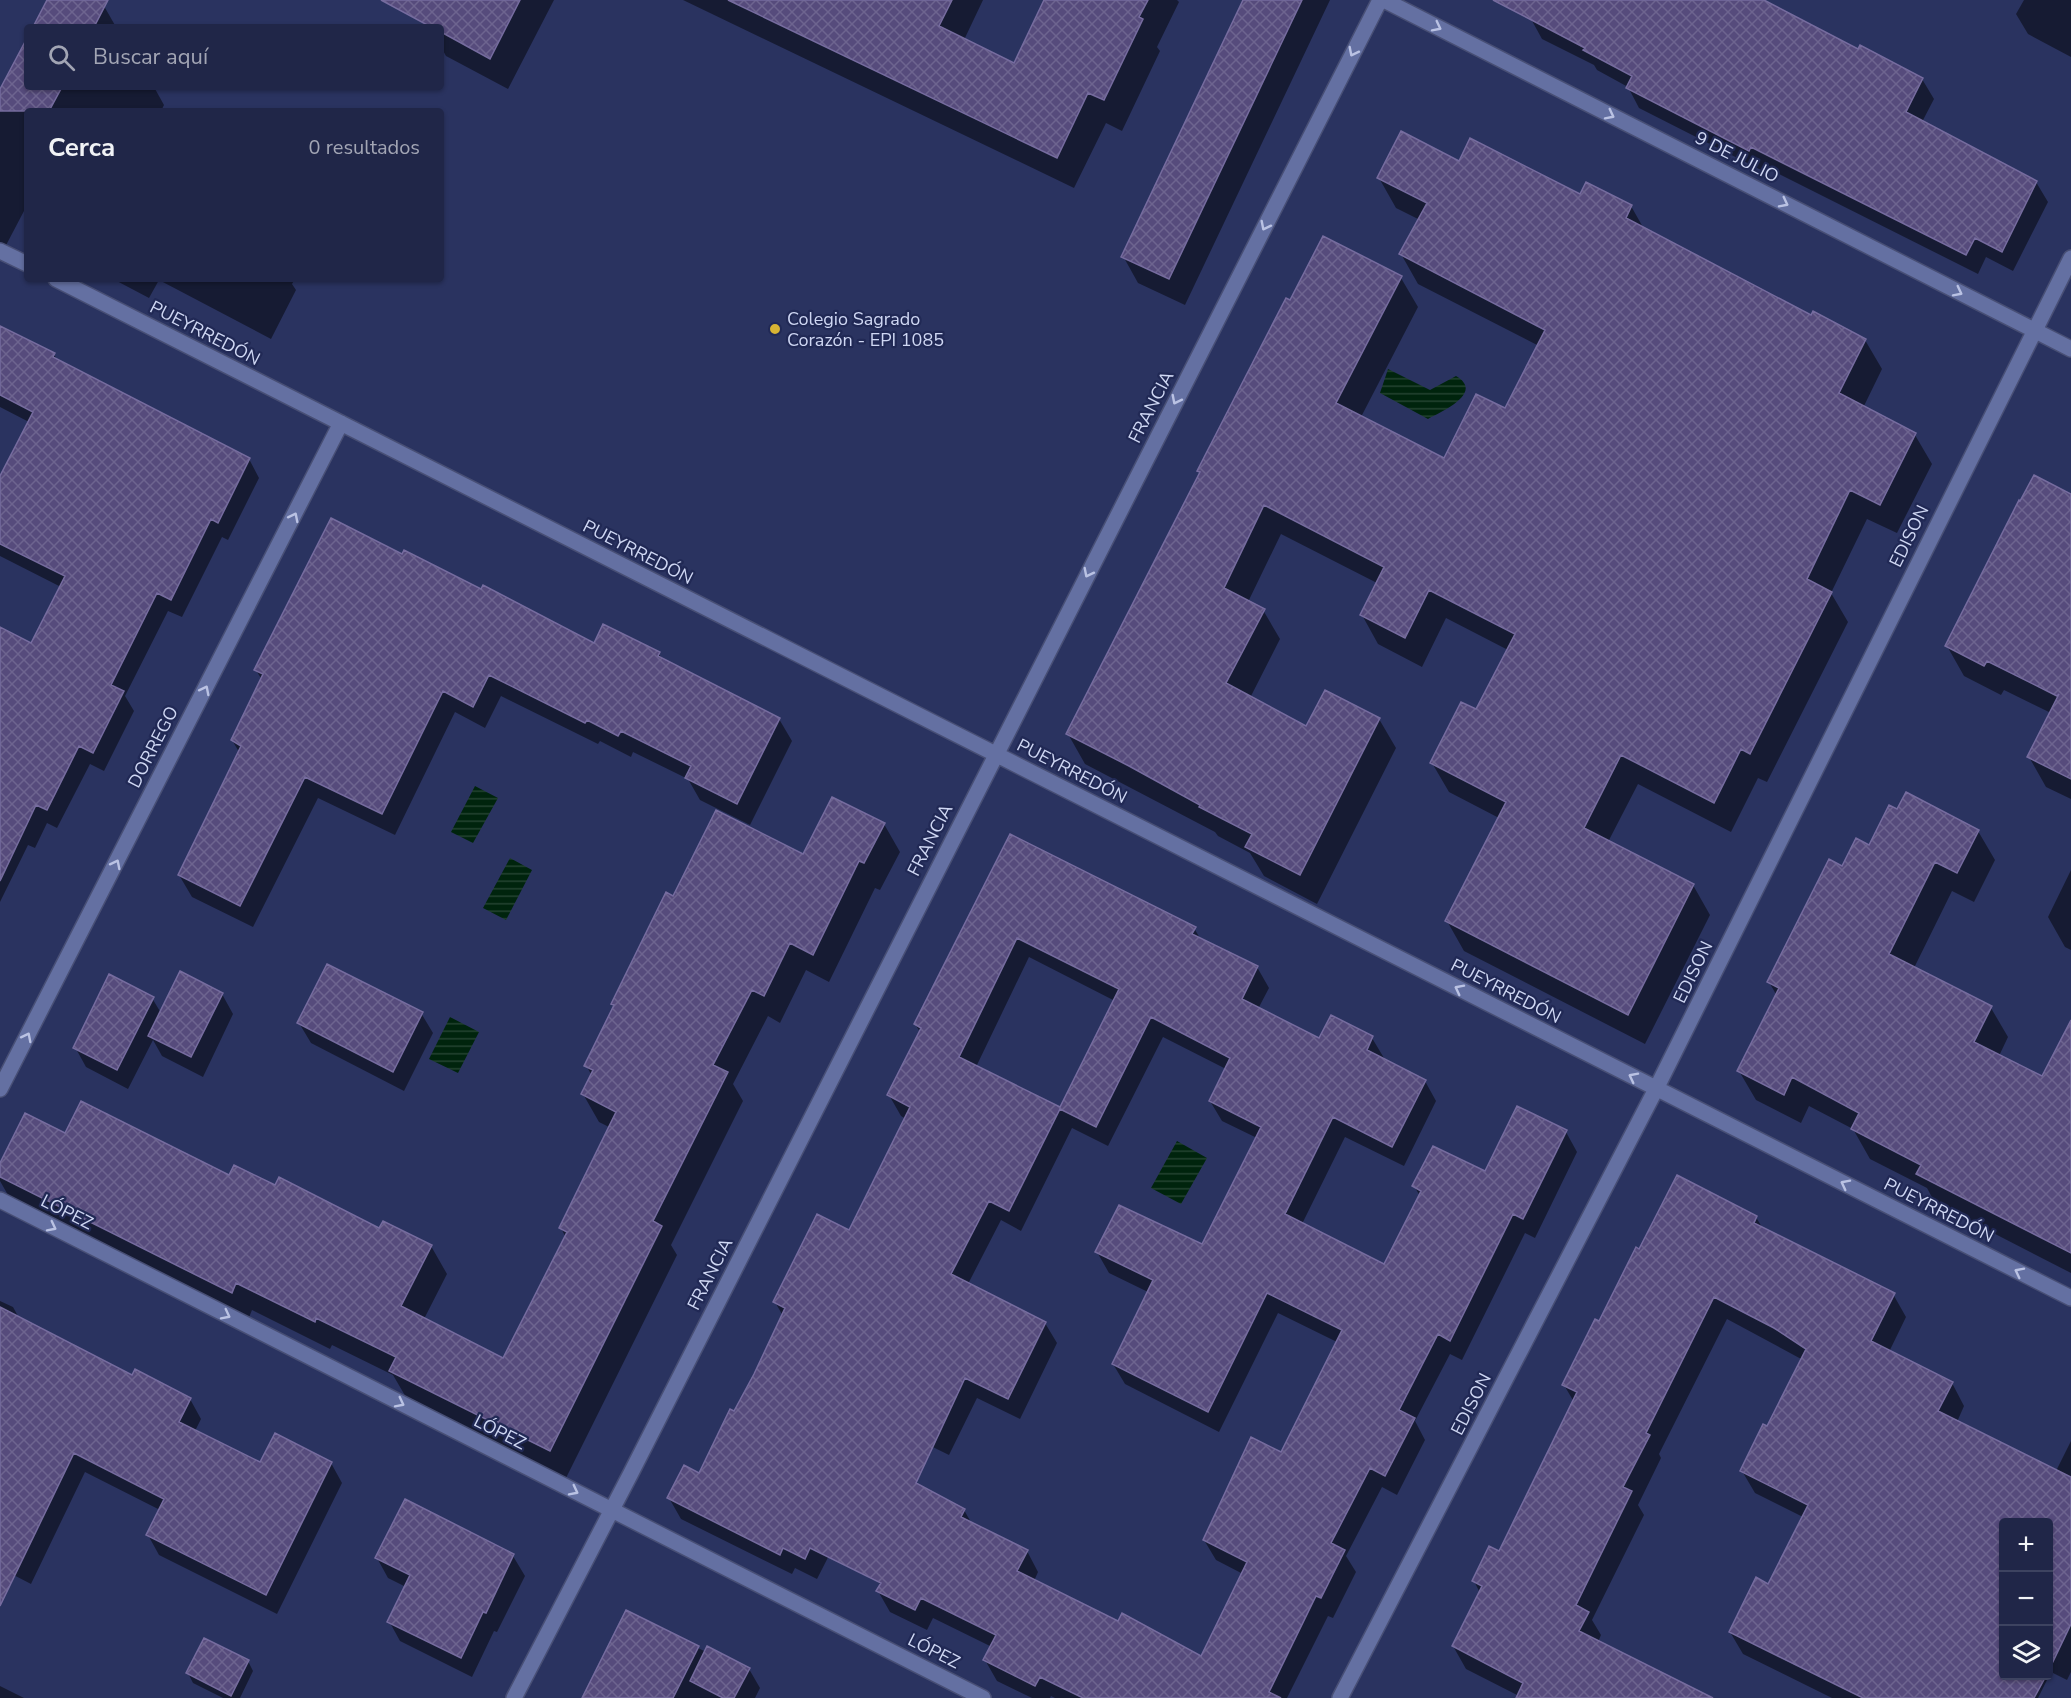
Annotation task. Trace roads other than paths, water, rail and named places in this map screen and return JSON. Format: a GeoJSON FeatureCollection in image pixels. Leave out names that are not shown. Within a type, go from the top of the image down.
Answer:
{"type":"FeatureCollection","features":[{"type":"Feature","properties":{"kind":"street","name":"FRANCIA"},"geometry":{"type":"LineString","coordinates":[[514,1698],[612,1510],[1380,0]]}},
{"type":"Feature","properties":{"kind":"street","name":"9 DE JULIO"},"geometry":{"type":"LineString","coordinates":[[1384,0],[2071,349]]}},
{"type":"Feature","properties":{"kind":"street"},"geometry":{"type":"LineString","coordinates":[[0,251],[24,263]]}},
{"type":"Feature","properties":{"kind":"street","name":"EDISON"},"geometry":{"type":"LineString","coordinates":[[1340,1698],[1656,1089],[2071,258]]}},
{"type":"Feature","properties":{"kind":"street","name":"PUEYRREDÓN"},"geometry":{"type":"LineString","coordinates":[[62,282],[2071,1298]]}},
{"type":"Feature","properties":{"kind":"street","name":"DORREGO"},"geometry":{"type":"LineString","coordinates":[[0,1089],[341,423]]}},
{"type":"Feature","properties":{"kind":"street","name":"LÓPEZ"},"geometry":{"type":"LineString","coordinates":[[0,1200],[983,1698]]}},
{"type":"Feature","properties":{"kind":"place","name":"Colegio Sagrado Corazón - EPI 1085"},"geometry":{"type":"Point","coordinates":[775,329]}}]}
